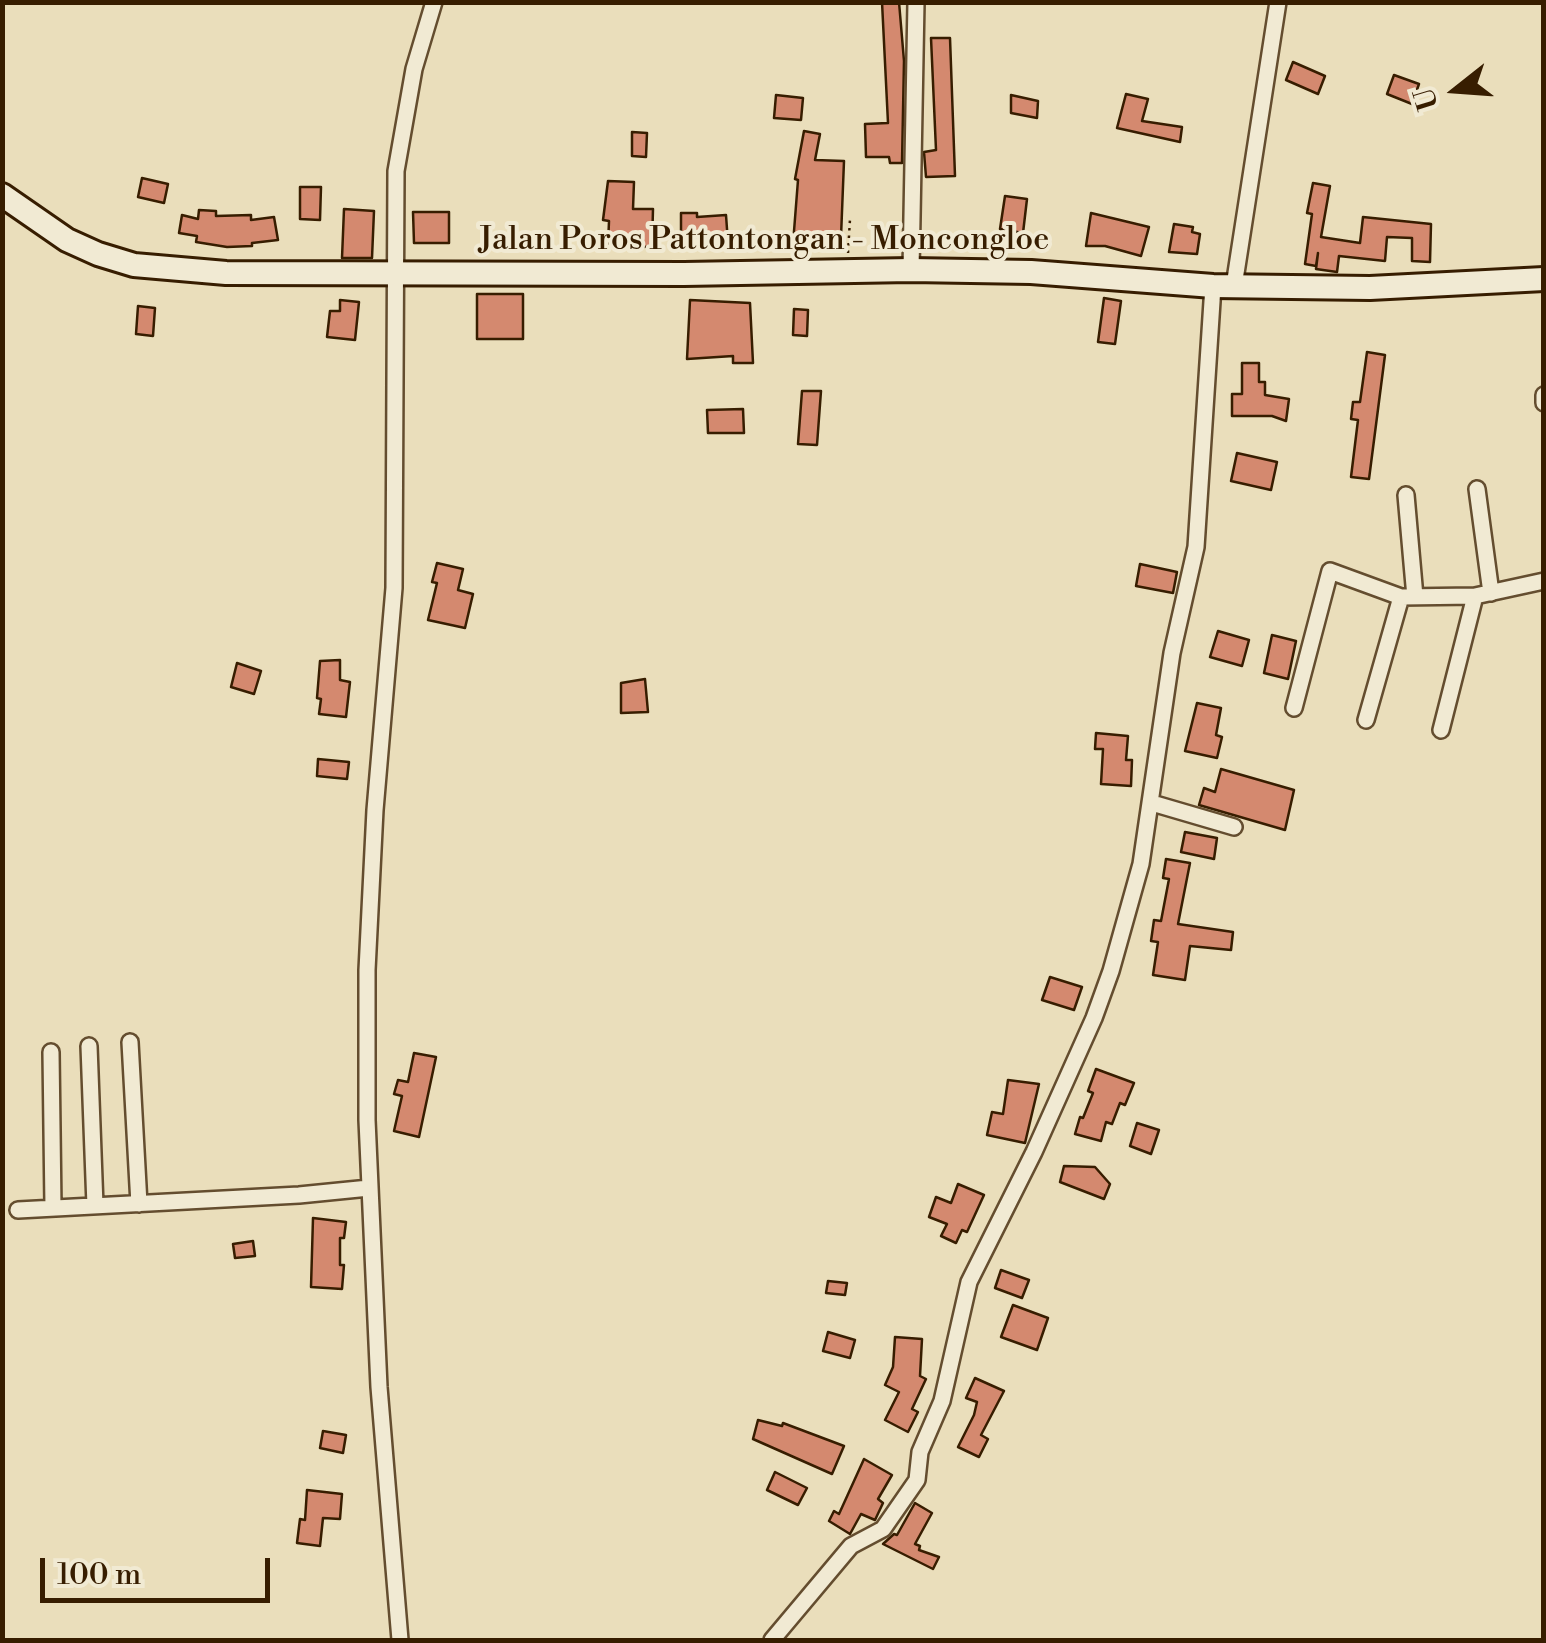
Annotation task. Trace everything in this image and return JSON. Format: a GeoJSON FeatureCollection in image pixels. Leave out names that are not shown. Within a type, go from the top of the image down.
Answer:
{"type":"FeatureCollection","features":[{"type":"Feature","properties":{"kind":"street"},"geometry":{"type":"LineString","coordinates":[[400,1640],[379,1387],[366,970],[394,588],[396,171],[414,69],[434,2]]}},
{"type":"Feature","properties":{"kind":"street"},"geometry":{"type":"LineString","coordinates":[[911,270],[916,2]]}},
{"type":"Feature","properties":{"kind":"street"},"geometry":{"type":"LineString","coordinates":[[772,1640],[850,1546],[883,1530],[918,1480],[920,1452],[942,1401],[969,1282],[1034,1152],[1111,971],[1142,864],[1160,722],[1196,546],[1223,286],[1278,2]]}},
{"type":"Feature","properties":{"kind":"street","name":"Jalan Poros Pattontongan - Moncongloe"},"geometry":{"type":"LineString","coordinates":[[2,195],[68,240],[134,265],[226,274],[911,270],[1030,272],[1223,286],[1370,288],[1544,278]]}},
{"type":"Feature","properties":{"kind":"street"},"geometry":{"type":"LineString","coordinates":[[1544,396],[1544,404]]}},
{"type":"Feature","properties":{"kind":"street"},"geometry":{"type":"LineString","coordinates":[[1441,730],[1483,594],[1477,489]]}},
{"type":"Feature","properties":{"kind":"street"},"geometry":{"type":"LineString","coordinates":[[1366,720],[1408,597],[1406,495]]}},
{"type":"Feature","properties":{"kind":"street"},"geometry":{"type":"LineString","coordinates":[[1294,708],[1330,571],[1408,597],[1483,594],[1544,582]]}},
{"type":"Feature","properties":{"kind":"street"},"geometry":{"type":"LineString","coordinates":[[1152,802],[1234,827]]}},
{"type":"Feature","properties":{"kind":"street"},"geometry":{"type":"LineString","coordinates":[[130,1042],[138,1204]]}},
{"type":"Feature","properties":{"kind":"street"},"geometry":{"type":"LineString","coordinates":[[89,1046],[95,1206]]}},
{"type":"Feature","properties":{"kind":"street"},"geometry":{"type":"LineString","coordinates":[[51,1052],[53,1208]]}},
{"type":"Feature","properties":{"kind":"street"},"geometry":{"type":"LineString","coordinates":[[18,1210],[370,1188]]}},
{"type":"Feature","properties":{"kind":"path"},"geometry":{"type":"LineString","coordinates":[[848,270],[850,219]]}},
{"type":"Feature","properties":{"kind":"building"},"geometry":{"type":"Polygon","coordinates":[[[882,2],[899,2],[904,61],[902,163],[890,163],[889,157],[866,157],[865,124],[888,123],[882,2]]]}},
{"type":"Feature","properties":{"kind":"building"},"geometry":{"type":"Polygon","coordinates":[[[931,38],[950,38],[955,176],[926,177],[924,152],[936,150],[931,38]]]}},
{"type":"Feature","properties":{"kind":"building"},"geometry":{"type":"Polygon","coordinates":[[[1293,62],[1325,76],[1318,94],[1286,80],[1293,62]]]}},
{"type":"Feature","properties":{"kind":"building"},"geometry":{"type":"Polygon","coordinates":[[[1394,75],[1419,84],[1412,104],[1387,94],[1394,75]]]}},
{"type":"Feature","properties":{"kind":"building"},"geometry":{"type":"Polygon","coordinates":[[[1126,94],[1148,99],[1142,121],[1182,127],[1180,142],[1117,128],[1126,94]]]}},
{"type":"Feature","properties":{"kind":"building"},"geometry":{"type":"Polygon","coordinates":[[[776,95],[803,98],[801,120],[774,118],[776,95]]]}},
{"type":"Feature","properties":{"kind":"building"},"geometry":{"type":"Polygon","coordinates":[[[1011,95],[1038,101],[1037,118],[1011,113],[1011,95]]]}},
{"type":"Feature","properties":{"kind":"building"},"geometry":{"type":"Polygon","coordinates":[[[804,131],[820,134],[815,160],[844,161],[841,237],[808,235],[808,245],[793,244],[798,180],[795,179],[804,131]]]}},
{"type":"Feature","properties":{"kind":"building"},"geometry":{"type":"Polygon","coordinates":[[[632,132],[647,133],[646,157],[632,156],[632,132]]]}},
{"type":"Feature","properties":{"kind":"building"},"geometry":{"type":"Polygon","coordinates":[[[142,178],[168,184],[164,203],[138,197],[142,178]]]}},
{"type":"Feature","properties":{"kind":"building"},"geometry":{"type":"Polygon","coordinates":[[[608,181],[634,182],[633,209],[653,209],[652,247],[608,246],[609,221],[603,220],[608,181]]]}},
{"type":"Feature","properties":{"kind":"building"},"geometry":{"type":"Polygon","coordinates":[[[1313,183],[1330,186],[1321,237],[1360,243],[1363,217],[1431,224],[1430,262],[1412,261],[1412,238],[1387,237],[1385,261],[1339,256],[1337,272],[1316,269],[1318,253],[1316,266],[1305,264],[1312,214],[1307,213],[1313,183]]]}},
{"type":"Feature","properties":{"kind":"building"},"geometry":{"type":"Polygon","coordinates":[[[300,187],[321,187],[320,220],[300,219],[300,187]]]}},
{"type":"Feature","properties":{"kind":"building"},"geometry":{"type":"Polygon","coordinates":[[[1005,196],[1027,199],[1023,233],[1000,229],[1005,196]]]}},
{"type":"Feature","properties":{"kind":"building"},"geometry":{"type":"Polygon","coordinates":[[[344,209],[374,211],[372,258],[342,258],[344,209]]]}},
{"type":"Feature","properties":{"kind":"building"},"geometry":{"type":"Polygon","coordinates":[[[199,210],[216,211],[216,216],[251,215],[251,220],[274,217],[278,240],[227,247],[196,242],[197,236],[179,233],[182,215],[198,219],[199,210]]]}},
{"type":"Feature","properties":{"kind":"building"},"geometry":{"type":"Polygon","coordinates":[[[413,212],[449,212],[449,243],[414,243],[413,212]]]}},
{"type":"Feature","properties":{"kind":"building"},"geometry":{"type":"Polygon","coordinates":[[[681,213],[697,213],[697,217],[726,215],[728,243],[707,245],[707,239],[681,239],[681,213]]]}},
{"type":"Feature","properties":{"kind":"building"},"geometry":{"type":"Polygon","coordinates":[[[1091,213],[1149,227],[1141,256],[1105,246],[1086,246],[1091,213]]]}},
{"type":"Feature","properties":{"kind":"building"},"geometry":{"type":"Polygon","coordinates":[[[1174,224],[1193,227],[1192,232],[1200,234],[1197,254],[1169,252],[1174,224]]]}},
{"type":"Feature","properties":{"kind":"building"},"geometry":{"type":"Polygon","coordinates":[[[477,294],[523,294],[523,339],[477,339],[477,294]]]}},
{"type":"Feature","properties":{"kind":"building"},"geometry":{"type":"Polygon","coordinates":[[[1104,298],[1121,301],[1115,344],[1098,342],[1104,298]]]}},
{"type":"Feature","properties":{"kind":"building"},"geometry":{"type":"Polygon","coordinates":[[[340,300],[359,302],[355,340],[327,337],[330,311],[340,311],[340,300]]]}},
{"type":"Feature","properties":{"kind":"building"},"geometry":{"type":"Polygon","coordinates":[[[690,300],[750,303],[753,363],[733,363],[733,356],[687,359],[690,300]]]}},
{"type":"Feature","properties":{"kind":"building"},"geometry":{"type":"Polygon","coordinates":[[[138,306],[155,308],[153,336],[136,334],[138,306]]]}},
{"type":"Feature","properties":{"kind":"building"},"geometry":{"type":"Polygon","coordinates":[[[794,309],[808,310],[807,336],[793,335],[794,309]]]}},
{"type":"Feature","properties":{"kind":"building"},"geometry":{"type":"Polygon","coordinates":[[[1367,352],[1385,355],[1369,479],[1351,477],[1358,420],[1351,419],[1353,402],[1360,402],[1367,352]]]}},
{"type":"Feature","properties":{"kind":"building"},"geometry":{"type":"Polygon","coordinates":[[[1242,363],[1259,363],[1259,382],[1265,382],[1265,395],[1289,399],[1286,421],[1272,416],[1232,416],[1232,394],[1242,394],[1242,363]]]}},
{"type":"Feature","properties":{"kind":"building"},"geometry":{"type":"Polygon","coordinates":[[[802,391],[821,391],[817,445],[798,444],[802,391]]]}},
{"type":"Feature","properties":{"kind":"building"},"geometry":{"type":"Polygon","coordinates":[[[743,409],[744,433],[708,433],[707,410],[743,409]]]}},
{"type":"Feature","properties":{"kind":"building"},"geometry":{"type":"Polygon","coordinates":[[[1237,453],[1277,462],[1271,490],[1231,481],[1237,453]]]}},
{"type":"Feature","properties":{"kind":"building"},"geometry":{"type":"Polygon","coordinates":[[[437,563],[463,569],[458,590],[473,594],[465,628],[428,620],[437,583],[432,582],[437,563]]]}},
{"type":"Feature","properties":{"kind":"building"},"geometry":{"type":"Polygon","coordinates":[[[1140,564],[1177,572],[1173,593],[1136,586],[1140,564]]]}},
{"type":"Feature","properties":{"kind":"building"},"geometry":{"type":"Polygon","coordinates":[[[1218,631],[1249,640],[1242,666],[1210,657],[1218,631]]]}},
{"type":"Feature","properties":{"kind":"building"},"geometry":{"type":"Polygon","coordinates":[[[1272,635],[1296,641],[1288,679],[1264,673],[1272,635]]]}},
{"type":"Feature","properties":{"kind":"building"},"geometry":{"type":"Polygon","coordinates":[[[340,660],[340,680],[350,682],[346,717],[319,714],[320,661],[340,660]]]}},
{"type":"Feature","properties":{"kind":"building"},"geometry":{"type":"Polygon","coordinates":[[[237,663],[261,671],[254,694],[231,687],[237,663]]]}},
{"type":"Feature","properties":{"kind":"building"},"geometry":{"type":"Polygon","coordinates":[[[645,679],[648,712],[621,713],[621,683],[645,679]]]}},
{"type":"Feature","properties":{"kind":"building"},"geometry":{"type":"Polygon","coordinates":[[[1197,703],[1221,708],[1216,735],[1222,737],[1217,758],[1185,751],[1197,703]]]}},
{"type":"Feature","properties":{"kind":"building"},"geometry":{"type":"Polygon","coordinates":[[[1096,733],[1128,736],[1126,760],[1132,760],[1131,786],[1101,784],[1103,749],[1095,749],[1096,733]]]}},
{"type":"Feature","properties":{"kind":"building"},"geometry":{"type":"Polygon","coordinates":[[[318,759],[349,762],[347,779],[317,776],[318,759]]]}},
{"type":"Feature","properties":{"kind":"building"},"geometry":{"type":"Polygon","coordinates":[[[1221,769],[1294,790],[1285,830],[1199,805],[1204,788],[1215,792],[1221,769]]]}},
{"type":"Feature","properties":{"kind":"building"},"geometry":{"type":"Polygon","coordinates":[[[1185,832],[1217,838],[1214,859],[1181,852],[1185,832]]]}},
{"type":"Feature","properties":{"kind":"building"},"geometry":{"type":"Polygon","coordinates":[[[1166,859],[1190,863],[1178,924],[1233,932],[1231,950],[1190,946],[1185,980],[1153,975],[1158,942],[1151,941],[1154,920],[1161,921],[1169,879],[1163,878],[1166,859]]]}},
{"type":"Feature","properties":{"kind":"building"},"geometry":{"type":"Polygon","coordinates":[[[1050,977],[1082,987],[1074,1010],[1042,1000],[1050,977]]]}},
{"type":"Feature","properties":{"kind":"building"},"geometry":{"type":"Polygon","coordinates":[[[414,1053],[436,1057],[419,1137],[394,1131],[402,1096],[394,1094],[398,1080],[408,1082],[414,1053]]]}},
{"type":"Feature","properties":{"kind":"building"},"geometry":{"type":"Polygon","coordinates":[[[1096,1069],[1134,1083],[1112,1124],[1106,1122],[1101,1141],[1075,1134],[1093,1093],[1088,1091],[1096,1069]]]}},
{"type":"Feature","properties":{"kind":"building"},"geometry":{"type":"Polygon","coordinates":[[[1008,1080],[1039,1084],[1025,1143],[987,1135],[992,1112],[1003,1114],[1008,1080]]]}},
{"type":"Feature","properties":{"kind":"building"},"geometry":{"type":"Polygon","coordinates":[[[1137,1123],[1159,1130],[1151,1154],[1130,1146],[1137,1123]]]}},
{"type":"Feature","properties":{"kind":"building"},"geometry":{"type":"Polygon","coordinates":[[[1064,1166],[1095,1167],[1110,1184],[1104,1199],[1060,1182],[1064,1166]]]}},
{"type":"Feature","properties":{"kind":"building"},"geometry":{"type":"Polygon","coordinates":[[[958,1184],[984,1195],[967,1232],[962,1230],[956,1243],[941,1236],[947,1224],[929,1217],[936,1197],[951,1203],[958,1184]]]}},
{"type":"Feature","properties":{"kind":"building"},"geometry":{"type":"Polygon","coordinates":[[[313,1218],[346,1222],[344,1238],[340,1238],[342,1289],[311,1287],[313,1218]]]}},
{"type":"Feature","properties":{"kind":"building"},"geometry":{"type":"Polygon","coordinates":[[[253,1241],[255,1256],[235,1258],[233,1244],[253,1241]]]}},
{"type":"Feature","properties":{"kind":"building"},"geometry":{"type":"Polygon","coordinates":[[[1001,1270],[1029,1280],[1022,1298],[995,1288],[1001,1270]]]}},
{"type":"Feature","properties":{"kind":"building"},"geometry":{"type":"Polygon","coordinates":[[[828,1281],[847,1283],[845,1295],[826,1293],[828,1281]]]}},
{"type":"Feature","properties":{"kind":"building"},"geometry":{"type":"Polygon","coordinates":[[[1013,1305],[1048,1318],[1037,1350],[1001,1337],[1013,1305]]]}},
{"type":"Feature","properties":{"kind":"building"},"geometry":{"type":"Polygon","coordinates":[[[828,1332],[855,1340],[850,1358],[823,1351],[828,1332]]]}},
{"type":"Feature","properties":{"kind":"building"},"geometry":{"type":"Polygon","coordinates":[[[895,1337],[922,1339],[920,1376],[926,1379],[912,1409],[918,1412],[908,1432],[885,1420],[899,1392],[885,1385],[893,1367],[895,1337]]]}},
{"type":"Feature","properties":{"kind":"building"},"geometry":{"type":"Polygon","coordinates":[[[975,1378],[1004,1391],[981,1435],[988,1439],[979,1457],[958,1447],[974,1415],[977,1402],[966,1398],[975,1378]]]}},
{"type":"Feature","properties":{"kind":"building"},"geometry":{"type":"Polygon","coordinates":[[[758,1420],[782,1426],[783,1423],[844,1446],[832,1474],[753,1439],[758,1420]]]}},
{"type":"Feature","properties":{"kind":"building"},"geometry":{"type":"Polygon","coordinates":[[[323,1431],[346,1435],[343,1453],[320,1448],[323,1431]]]}},
{"type":"Feature","properties":{"kind":"building"},"geometry":{"type":"Polygon","coordinates":[[[864,1459],[892,1475],[878,1499],[883,1503],[875,1520],[861,1514],[850,1534],[829,1521],[834,1511],[839,1514],[864,1459]]]}},
{"type":"Feature","properties":{"kind":"building"},"geometry":{"type":"Polygon","coordinates":[[[775,1472],[807,1488],[798,1505],[767,1490],[775,1472]]]}},
{"type":"Feature","properties":{"kind":"building"},"geometry":{"type":"Polygon","coordinates":[[[307,1490],[342,1494],[340,1519],[323,1518],[320,1546],[297,1543],[300,1519],[305,1520],[307,1490]]]}},
{"type":"Feature","properties":{"kind":"building"},"geometry":{"type":"Polygon","coordinates":[[[915,1503],[932,1513],[915,1544],[920,1546],[919,1550],[939,1557],[933,1569],[883,1544],[897,1535],[915,1503]]]}}]}
